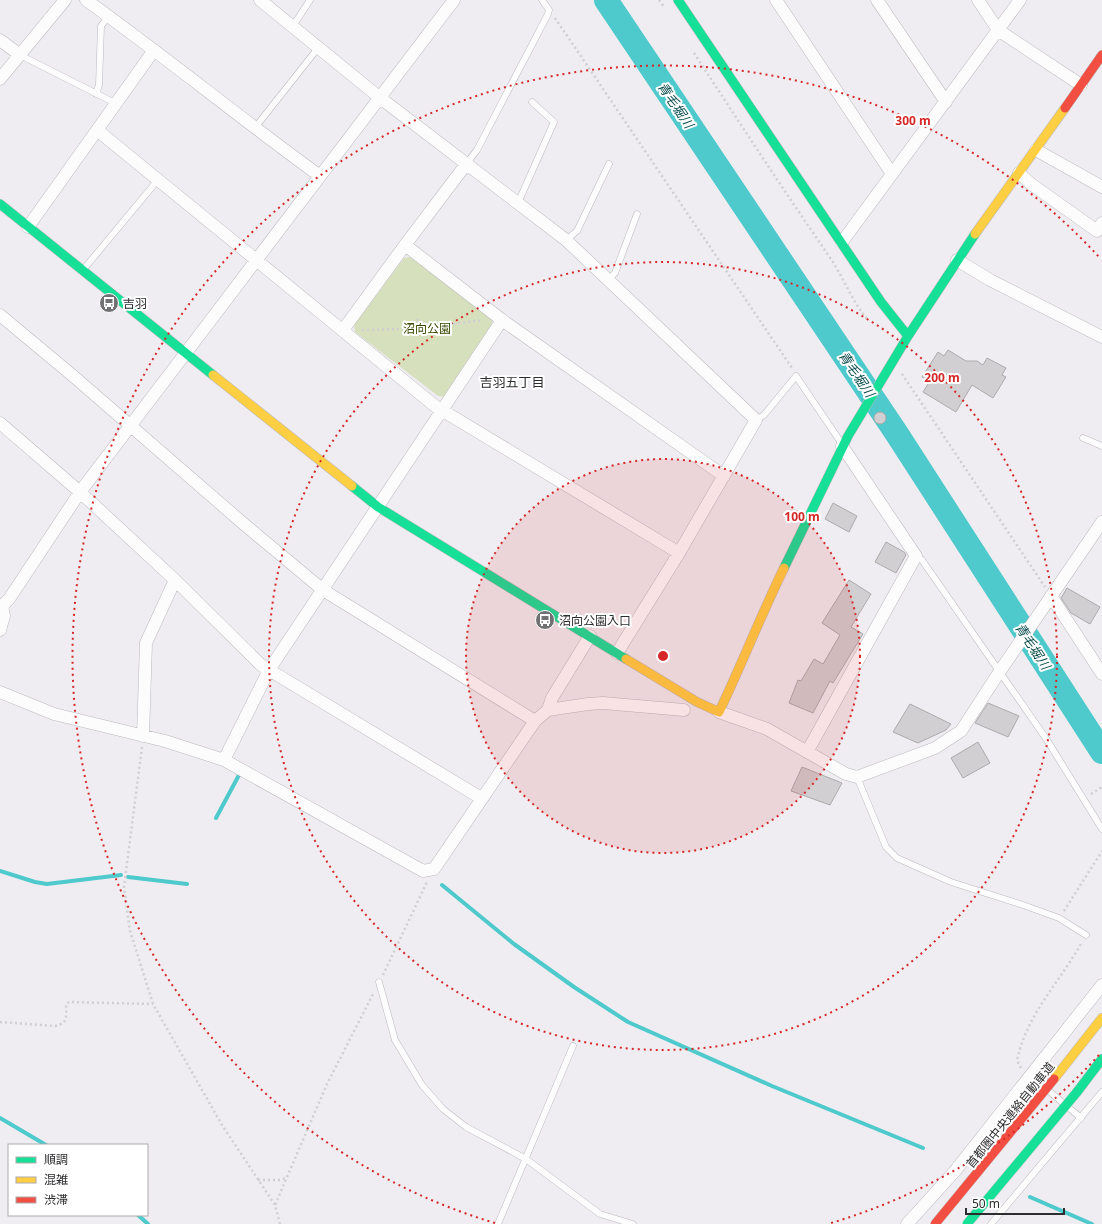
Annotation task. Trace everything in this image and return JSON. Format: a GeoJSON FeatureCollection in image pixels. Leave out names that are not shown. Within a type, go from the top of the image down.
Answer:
{"type":"FeatureCollection","features":[{"type":"Feature","properties":{"kind":"main road"},"geometry":{"type":"LineString","coordinates":[[682,2],[881,302],[908,336]]}},
{"type":"Feature","properties":{"kind":"main road"},"geometry":{"type":"LineString","coordinates":[[0,204],[378,507],[697,702],[719,712],[737,674],[764,608],[845,441],[908,336],[958,260],[1102,55]]}},
{"type":"Feature","properties":{"kind":"main road","name":"首都圏中央連絡自動車道"},"geometry":{"type":"LineString","coordinates":[[935,1224],[995,1153],[1102,1018]]}},
{"type":"Feature","properties":{"kind":"main road"},"geometry":{"type":"LineString","coordinates":[[967,1224],[1102,1059]]}},
{"type":"Feature","properties":{"kind":"street"},"geometry":{"type":"LineString","coordinates":[[0,79],[65,0]]}},
{"type":"Feature","properties":{"kind":"street"},"geometry":{"type":"LineString","coordinates":[[86,0],[154,50],[254,129],[320,176]]}},
{"type":"Feature","properties":{"kind":"street"},"geometry":{"type":"LineString","coordinates":[[260,0],[379,97],[566,240],[756,420],[679,553],[617,653]]}},
{"type":"Feature","properties":{"kind":"street"},"geometry":{"type":"LineString","coordinates":[[0,630],[4,616],[1,606],[9,599],[80,492],[131,426],[184,353],[454,0]]}},
{"type":"Feature","properties":{"kind":"street"},"geometry":{"type":"LineString","coordinates":[[776,0],[892,174]]}},
{"type":"Feature","properties":{"kind":"street"},"geometry":{"type":"LineString","coordinates":[[876,0],[946,102]]}},
{"type":"Feature","properties":{"kind":"street"},"geometry":{"type":"LineString","coordinates":[[978,0],[998,30],[1081,85]]}},
{"type":"Feature","properties":{"kind":"street"},"geometry":{"type":"LineString","coordinates":[[842,242],[1020,0]]}},
{"type":"Feature","properties":{"kind":"street"},"geometry":{"type":"LineString","coordinates":[[0,40],[20,55]]}},
{"type":"Feature","properties":{"kind":"street"},"geometry":{"type":"LineString","coordinates":[[28,227],[154,50]]}},
{"type":"Feature","properties":{"kind":"street"},"geometry":{"type":"LineString","coordinates":[[97,130],[256,260],[444,410],[679,553]]}},
{"type":"Feature","properties":{"kind":"street"},"geometry":{"type":"LineString","coordinates":[[1036,150],[1102,187]]}},
{"type":"Feature","properties":{"kind":"street"},"geometry":{"type":"LineString","coordinates":[[343,330],[467,163]]}},
{"type":"Feature","properties":{"kind":"street"},"geometry":{"type":"LineString","coordinates":[[1019,173],[1098,231],[1102,223]]}},
{"type":"Feature","properties":{"kind":"street"},"geometry":{"type":"LineString","coordinates":[[405,245],[502,320],[724,476]]}},
{"type":"Feature","properties":{"kind":"street"},"geometry":{"type":"LineString","coordinates":[[958,260],[990,280],[1102,337]]}},
{"type":"Feature","properties":{"kind":"street"},"geometry":{"type":"LineString","coordinates":[[0,316],[323,590],[535,721]]}},
{"type":"Feature","properties":{"kind":"street"},"geometry":{"type":"LineString","coordinates":[[224,760],[269,670],[444,410],[502,320]]}},
{"type":"Feature","properties":{"kind":"street"},"geometry":{"type":"LineString","coordinates":[[0,423],[80,492],[174,580],[261,665],[481,798]]}},
{"type":"Feature","properties":{"kind":"street"},"geometry":{"type":"LineString","coordinates":[[807,752],[916,556],[845,441]]}},
{"type":"Feature","properties":{"kind":"street"},"geometry":{"type":"LineString","coordinates":[[719,712],[767,729],[846,774],[857,777],[935,748],[956,736],[966,724],[1048,595],[1102,522]]}},
{"type":"Feature","properties":{"kind":"street"},"geometry":{"type":"LineString","coordinates":[[143,736],[146,643],[174,580]]}},
{"type":"Feature","properties":{"kind":"street"},"geometry":{"type":"LineString","coordinates":[[1048,595],[1102,674]]}},
{"type":"Feature","properties":{"kind":"street"},"geometry":{"type":"LineString","coordinates":[[0,692],[54,714],[105,725],[224,760],[423,871],[434,869],[535,721],[548,710],[552,698],[590,636]]}},
{"type":"Feature","properties":{"kind":"street"},"geometry":{"type":"LineString","coordinates":[[548,710],[603,703],[684,710]]}},
{"type":"Feature","properties":{"kind":"street"},"geometry":{"type":"LineString","coordinates":[[906,1224],[955,1171],[1102,985]]}},
{"type":"Feature","properties":{"kind":"lane"},"geometry":{"type":"LineString","coordinates":[[293,26],[310,0]]}},
{"type":"Feature","properties":{"kind":"lane"},"geometry":{"type":"LineString","coordinates":[[467,163],[477,150],[549,10],[542,0]]}},
{"type":"Feature","properties":{"kind":"lane"},"geometry":{"type":"LineString","coordinates":[[96,94],[99,86],[101,26],[109,16]]}},
{"type":"Feature","properties":{"kind":"lane"},"geometry":{"type":"LineString","coordinates":[[254,129],[318,48]]}},
{"type":"Feature","properties":{"kind":"lane"},"geometry":{"type":"LineString","coordinates":[[20,55],[115,103]]}},
{"type":"Feature","properties":{"kind":"lane"},"geometry":{"type":"LineString","coordinates":[[518,203],[554,122],[532,102]]}},
{"type":"Feature","properties":{"kind":"lane"},"geometry":{"type":"LineString","coordinates":[[566,240],[576,232],[609,164]]}},
{"type":"Feature","properties":{"kind":"lane"},"geometry":{"type":"LineString","coordinates":[[82,271],[157,180]]}},
{"type":"Feature","properties":{"kind":"lane"},"geometry":{"type":"LineString","coordinates":[[608,280],[615,273],[637,214]]}},
{"type":"Feature","properties":{"kind":"lane"},"geometry":{"type":"LineString","coordinates":[[756,420],[764,415],[796,376],[845,441]]}},
{"type":"Feature","properties":{"kind":"lane"},"geometry":{"type":"LineString","coordinates":[[1083,438],[1102,446]]}},
{"type":"Feature","properties":{"kind":"lane"},"geometry":{"type":"LineString","coordinates":[[916,556],[922,560],[1001,670],[1102,829]]}},
{"type":"Feature","properties":{"kind":"lane"},"geometry":{"type":"LineString","coordinates":[[857,777],[886,848],[897,858],[951,882],[1024,905],[1059,918],[1086,935]]}},
{"type":"Feature","properties":{"kind":"lane"},"geometry":{"type":"LineString","coordinates":[[379,982],[394,1040],[422,1085],[443,1109],[466,1127],[526,1159],[600,1214],[633,1224]]}},
{"type":"Feature","properties":{"kind":"lane"},"geometry":{"type":"LineString","coordinates":[[498,1224],[573,1046]]}},
{"type":"Feature","properties":{"kind":"lane"},"geometry":{"type":"LineString","coordinates":[[1031,1076],[1081,1118]]}},
{"type":"Feature","properties":{"kind":"lane"},"geometry":{"type":"LineString","coordinates":[[992,1224],[1102,1092]]}},
{"type":"Feature","properties":{"kind":"path"},"geometry":{"type":"LineString","coordinates":[[659,0],[668,13]]}},
{"type":"Feature","properties":{"kind":"path"},"geometry":{"type":"LineString","coordinates":[[549,10],[796,376]]}},
{"type":"Feature","properties":{"kind":"path"},"geometry":{"type":"LineString","coordinates":[[692,50],[765,163],[842,276],[860,311],[867,319]]}},
{"type":"Feature","properties":{"kind":"path"},"geometry":{"type":"LineString","coordinates":[[343,330],[403,329],[418,335],[431,327],[492,319],[502,320]]}},
{"type":"Feature","properties":{"kind":"path"},"geometry":{"type":"LineString","coordinates":[[403,329],[417,320],[431,327]]}},
{"type":"Feature","properties":{"kind":"path"},"geometry":{"type":"LineString","coordinates":[[902,374],[1048,595]]}},
{"type":"Feature","properties":{"kind":"path"},"geometry":{"type":"LineString","coordinates":[[143,736],[124,887],[130,931],[153,1004],[222,1125],[275,1205],[280,1224]]}},
{"type":"Feature","properties":{"kind":"path"},"geometry":{"type":"LineString","coordinates":[[1088,796],[1102,787]]}},
{"type":"Feature","properties":{"kind":"path"},"geometry":{"type":"LineString","coordinates":[[1059,918],[1102,851]]}},
{"type":"Feature","properties":{"kind":"path"},"geometry":{"type":"LineString","coordinates":[[275,1205],[327,1084],[434,869]]}},
{"type":"Feature","properties":{"kind":"path"},"geometry":{"type":"LineString","coordinates":[[1031,1076],[1021,1068],[1016,1060],[1019,1049],[1031,1020],[1078,949]]}},
{"type":"Feature","properties":{"kind":"path"},"geometry":{"type":"LineString","coordinates":[[0,1022],[55,1026],[62,1024],[65,1021],[66,1004],[69,1002],[153,1004]]}},
{"type":"Feature","properties":{"kind":"path"},"geometry":{"type":"LineString","coordinates":[[258,1180],[279,1180],[287,1178]]}},
{"type":"Feature","properties":{"kind":"green space","name":"沼向公園"},"geometry":{"type":"Polygon","coordinates":[[[410,257],[492,319],[492,324],[446,397],[438,396],[355,332],[354,325],[404,258],[410,257]]]}},
{"type":"Feature","properties":{"kind":"building"},"geometry":{"type":"Polygon","coordinates":[[[948,350],[966,361],[977,361],[983,365],[987,358],[1006,368],[1002,375],[1006,377],[993,398],[972,385],[956,412],[923,392],[930,381],[922,377],[938,352],[944,356],[948,350]]]}},
{"type":"Feature","properties":{"kind":"building"},"geometry":{"type":"Polygon","coordinates":[[[878,412],[882,412],[886,418],[882,424],[878,424],[874,420],[874,416],[878,412]]]}},
{"type":"Feature","properties":{"kind":"building"},"geometry":{"type":"Polygon","coordinates":[[[833,503],[857,516],[849,532],[825,519],[833,503]]]}},
{"type":"Feature","properties":{"kind":"building"},"geometry":{"type":"Polygon","coordinates":[[[886,542],[904,552],[906,555],[896,573],[875,562],[886,542]]]}},
{"type":"Feature","properties":{"kind":"building"},"geometry":{"type":"Polygon","coordinates":[[[849,580],[871,594],[851,627],[863,634],[833,683],[830,681],[813,713],[789,703],[798,680],[801,681],[814,659],[823,664],[840,635],[822,623],[849,580]]]}},
{"type":"Feature","properties":{"kind":"building"},"geometry":{"type":"Polygon","coordinates":[[[1067,588],[1100,607],[1090,624],[1071,613],[1061,598],[1067,588]]]}},
{"type":"Feature","properties":{"kind":"building"},"geometry":{"type":"Polygon","coordinates":[[[988,703],[1019,716],[1008,737],[975,723],[988,703]]]}},
{"type":"Feature","properties":{"kind":"building"},"geometry":{"type":"Polygon","coordinates":[[[910,704],[951,724],[946,730],[918,743],[893,732],[910,704]]]}},
{"type":"Feature","properties":{"kind":"building"},"geometry":{"type":"Polygon","coordinates":[[[978,742],[990,763],[963,778],[951,758],[978,742]]]}},
{"type":"Feature","properties":{"kind":"building"},"geometry":{"type":"Polygon","coordinates":[[[802,767],[842,783],[830,805],[791,791],[802,767]]]}},
{"type":"Feature","properties":{"kind":"waterway","name":"青毛堀川"},"geometry":{"type":"LineString","coordinates":[[606,0],[897,434],[1102,752]]}},
{"type":"Feature","properties":{"kind":"waterway"},"geometry":{"type":"LineString","coordinates":[[216,818],[239,775]]}},
{"type":"Feature","properties":{"kind":"waterway"},"geometry":{"type":"LineString","coordinates":[[0,871],[35,882],[47,884],[121,875]]}},
{"type":"Feature","properties":{"kind":"waterway"},"geometry":{"type":"LineString","coordinates":[[128,877],[187,884]]}},
{"type":"Feature","properties":{"kind":"waterway"},"geometry":{"type":"LineString","coordinates":[[442,885],[514,944],[574,987],[628,1022],[772,1086],[923,1148]]}},
{"type":"Feature","properties":{"kind":"waterway"},"geometry":{"type":"LineString","coordinates":[[0,1118],[44,1144]]}},
{"type":"Feature","properties":{"kind":"waterway"},"geometry":{"type":"LineString","coordinates":[[1030,1197],[1092,1224]]}},
{"type":"Feature","properties":{"kind":"waterway"},"geometry":{"type":"LineString","coordinates":[[139,1216],[148,1224]]}},
{"type":"Feature","properties":{"kind":"traffic: fast"},"geometry":{"type":"LineString","coordinates":[[678,0],[881,302],[908,336]]}},
{"type":"Feature","properties":{"kind":"traffic: fast"},"geometry":{"type":"LineString","coordinates":[[0,204],[213,375]]}},
{"type":"Feature","properties":{"kind":"traffic: fast"},"geometry":{"type":"LineString","coordinates":[[784,568],[848,436],[908,336],[975,234]]}},
{"type":"Feature","properties":{"kind":"traffic: fast"},"geometry":{"type":"LineString","coordinates":[[352,486],[378,507],[626,659]]}},
{"type":"Feature","properties":{"kind":"traffic: fast"},"geometry":{"type":"LineString","coordinates":[[1077,1092],[1102,1059]]}},
{"type":"Feature","properties":{"kind":"traffic: fast"},"geometry":{"type":"LineString","coordinates":[[967,1224],[1077,1092]]}},
{"type":"Feature","properties":{"kind":"traffic: slow"},"geometry":{"type":"LineString","coordinates":[[975,234],[1065,108]]}},
{"type":"Feature","properties":{"kind":"traffic: slow"},"geometry":{"type":"LineString","coordinates":[[213,375],[352,486]]}},
{"type":"Feature","properties":{"kind":"traffic: slow"},"geometry":{"type":"LineString","coordinates":[[626,659],[697,702],[719,712],[784,568]]}},
{"type":"Feature","properties":{"kind":"traffic: slow"},"geometry":{"type":"LineString","coordinates":[[1054,1079],[1102,1018]]}},
{"type":"Feature","properties":{"kind":"traffic: jam"},"geometry":{"type":"LineString","coordinates":[[1065,108],[1102,55]]}},
{"type":"Feature","properties":{"kind":"traffic: jam"},"geometry":{"type":"LineString","coordinates":[[935,1224],[1054,1079]]}},
{"type":"Feature","properties":{"kind":"place","name":"吉羽"},"geometry":{"type":"Point","coordinates":[109,303]}},
{"type":"Feature","properties":{"kind":"place","name":"沼向公園入口"},"geometry":{"type":"Point","coordinates":[545,620]}},
{"type":"Feature","properties":{"kind":"district","name":"吉羽五丁目"},"geometry":{"type":"Point","coordinates":[512,382]}}]}
